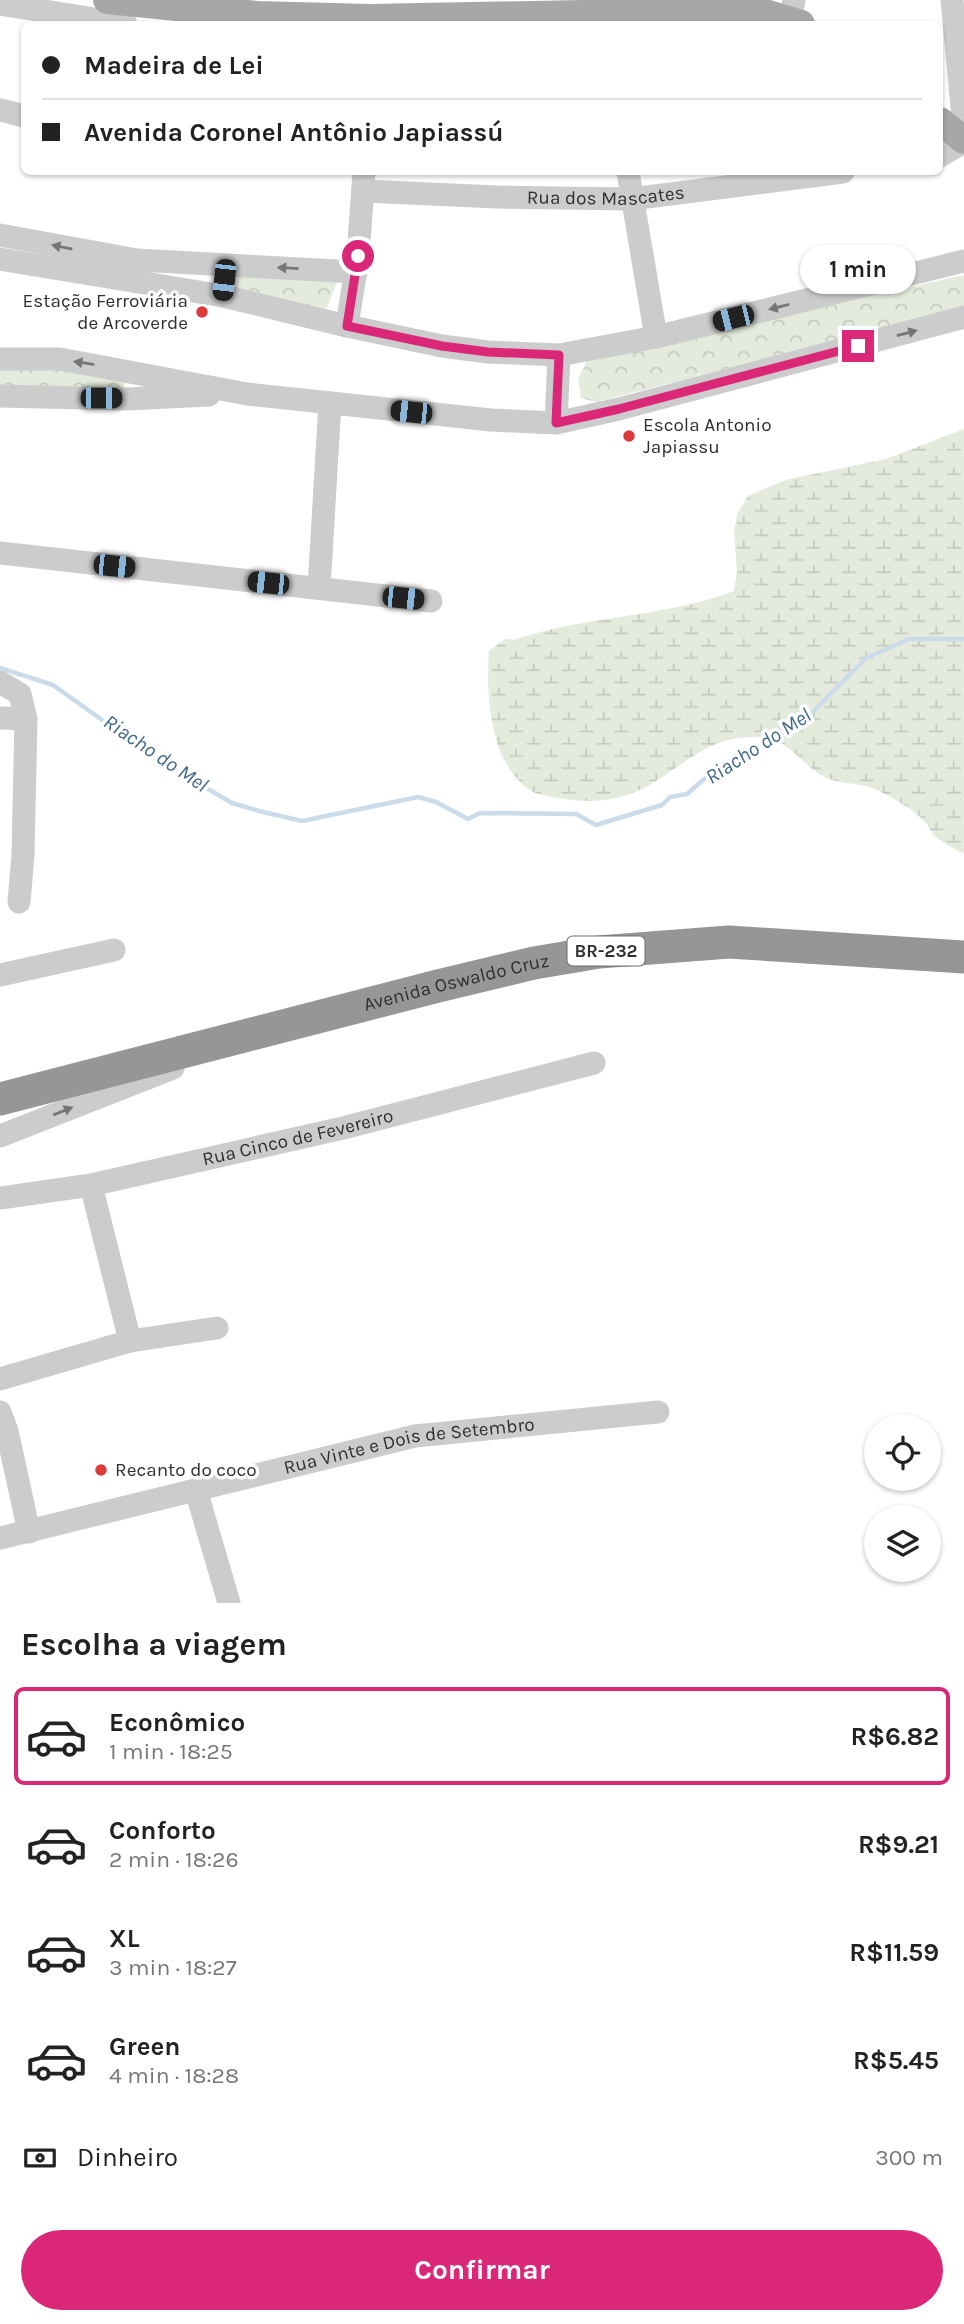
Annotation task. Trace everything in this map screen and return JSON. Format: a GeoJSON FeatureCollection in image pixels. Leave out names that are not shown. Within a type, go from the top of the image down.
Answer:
{"type":"FeatureCollection","features":[{"type":"Feature","properties":{"kind":"highway","name":"Avenida Oswaldo Cruz"},"geometry":{"type":"LineString","coordinates":[[0,1099],[510,969],[599,952],[729,942],[964,957]]}},
{"type":"Feature","properties":{"kind":"main road"},"geometry":{"type":"LineString","coordinates":[[107,0],[257,20],[370,9],[609,13],[741,11],[795,15]]}},
{"type":"Feature","properties":{"kind":"street"},"geometry":{"type":"LineString","coordinates":[[943,152],[960,128],[952,0]]}},
{"type":"Feature","properties":{"kind":"street"},"geometry":{"type":"LineString","coordinates":[[0,4],[107,21]]}},
{"type":"Feature","properties":{"kind":"street"},"geometry":{"type":"LineString","coordinates":[[0,110],[21,115]]}},
{"type":"Feature","properties":{"kind":"street"},"geometry":{"type":"LineString","coordinates":[[628,175],[656,337]]}},
{"type":"Feature","properties":{"kind":"street","name":"Rua dos Mascates"},"geometry":{"type":"LineString","coordinates":[[364,181],[497,197],[631,199],[819,175]]}},
{"type":"Feature","properties":{"kind":"street"},"geometry":{"type":"LineString","coordinates":[[347,326],[356,272],[364,181]]}},
{"type":"Feature","properties":{"kind":"street"},"geometry":{"type":"LineString","coordinates":[[0,235],[109,256],[356,272]]}},
{"type":"Feature","properties":{"kind":"street"},"geometry":{"type":"LineString","coordinates":[[0,258],[223,296],[454,348],[559,355],[656,337],[964,261]]}},
{"type":"Feature","properties":{"kind":"street"},"geometry":{"type":"LineString","coordinates":[[223,296],[226,265]]}},
{"type":"Feature","properties":{"kind":"street"},"geometry":{"type":"LineString","coordinates":[[0,359],[60,359],[247,394],[491,420],[556,423],[619,409],[964,317]]}},
{"type":"Feature","properties":{"kind":"street"},"geometry":{"type":"LineString","coordinates":[[556,423],[559,355]]}},
{"type":"Feature","properties":{"kind":"street"},"geometry":{"type":"LineString","coordinates":[[126,399],[135,385],[129,371]]}},
{"type":"Feature","properties":{"kind":"street"},"geometry":{"type":"LineString","coordinates":[[0,396],[126,399],[247,394]]}},
{"type":"Feature","properties":{"kind":"street"},"geometry":{"type":"LineString","coordinates":[[319,589],[330,403]]}},
{"type":"Feature","properties":{"kind":"street"},"geometry":{"type":"LineString","coordinates":[[0,553],[431,601]]}},
{"type":"Feature","properties":{"kind":"street"},"geometry":{"type":"LineString","coordinates":[[0,682],[20,694],[26,719],[11,855],[19,902]]}},
{"type":"Feature","properties":{"kind":"street"},"geometry":{"type":"LineString","coordinates":[[0,718],[26,719]]}},
{"type":"Feature","properties":{"kind":"street"},"geometry":{"type":"LineString","coordinates":[[0,975],[114,950]]}},
{"type":"Feature","properties":{"kind":"street"},"geometry":{"type":"LineString","coordinates":[[0,1136],[258,1034]]}},
{"type":"Feature","properties":{"kind":"street","name":"Rua Cinco de Fevereiro"},"geometry":{"type":"LineString","coordinates":[[0,1198],[91,1185],[343,1128],[594,1063]]}},
{"type":"Feature","properties":{"kind":"street"},"geometry":{"type":"LineString","coordinates":[[91,1185],[130,1341]]}},
{"type":"Feature","properties":{"kind":"street"},"geometry":{"type":"LineString","coordinates":[[0,1379],[130,1341],[217,1328]]}},
{"type":"Feature","properties":{"kind":"street"},"geometry":{"type":"LineString","coordinates":[[0,1412],[7,1431],[29,1532]]}},
{"type":"Feature","properties":{"kind":"street","name":"Rua Vinte e Dois de Setembro"},"geometry":{"type":"LineString","coordinates":[[0,1538],[415,1436],[658,1412]]}},
{"type":"Feature","properties":{"kind":"street"},"geometry":{"type":"LineString","coordinates":[[196,1490],[229,1603]]}},
{"type":"Feature","properties":{"kind":"green space"},"geometry":{"type":"Polygon","coordinates":[[[232,274],[337,282],[327,308],[316,309],[234,291],[232,274]]]}},
{"type":"Feature","properties":{"kind":"green space"},"geometry":{"type":"Polygon","coordinates":[[[964,275],[964,308],[596,402],[581,398],[578,380],[588,359],[964,275]]]}},
{"type":"Feature","properties":{"kind":"green space"},"geometry":{"type":"Polygon","coordinates":[[[55,365],[125,382],[123,392],[0,387],[0,367],[55,365]]]}},
{"type":"Feature","properties":{"kind":"green space"},"geometry":{"type":"Polygon","coordinates":[[[964,429],[964,854],[937,838],[919,816],[897,801],[872,788],[826,778],[782,743],[767,738],[745,737],[709,747],[646,787],[611,799],[580,801],[544,795],[533,792],[518,780],[507,765],[493,729],[488,689],[489,651],[505,639],[514,640],[569,626],[680,607],[734,591],[737,572],[734,532],[737,514],[748,496],[785,480],[886,459],[964,429]]]}},
{"type":"Feature","properties":{"kind":"waterway","name":"Riacho do Mel"},"geometry":{"type":"LineString","coordinates":[[0,668],[53,685],[105,722],[137,738],[155,758],[232,803],[259,811],[302,821],[418,797],[436,802],[468,819],[480,813],[576,814],[596,825],[662,805],[670,797],[687,794],[718,767],[771,739],[784,727],[807,718],[866,658],[909,639],[964,639]]}},
{"type":"Feature","properties":{"kind":"place","name":"Estação Ferroviária de Arcoverde"},"geometry":{"type":"Point","coordinates":[202,312]}},
{"type":"Feature","properties":{"kind":"place","name":"Escola Antonio Japiassu"},"geometry":{"type":"Point","coordinates":[629,436]}},
{"type":"Feature","properties":{"kind":"place","name":"Recanto do coco"},"geometry":{"type":"Point","coordinates":[101,1470]}},
{"type":"Feature","properties":{"kind":"route"},"geometry":{"type":"LineString","coordinates":[[358,256],[347,326],[442,346],[488,352],[559,355],[556,423],[858,346]]}}]}
